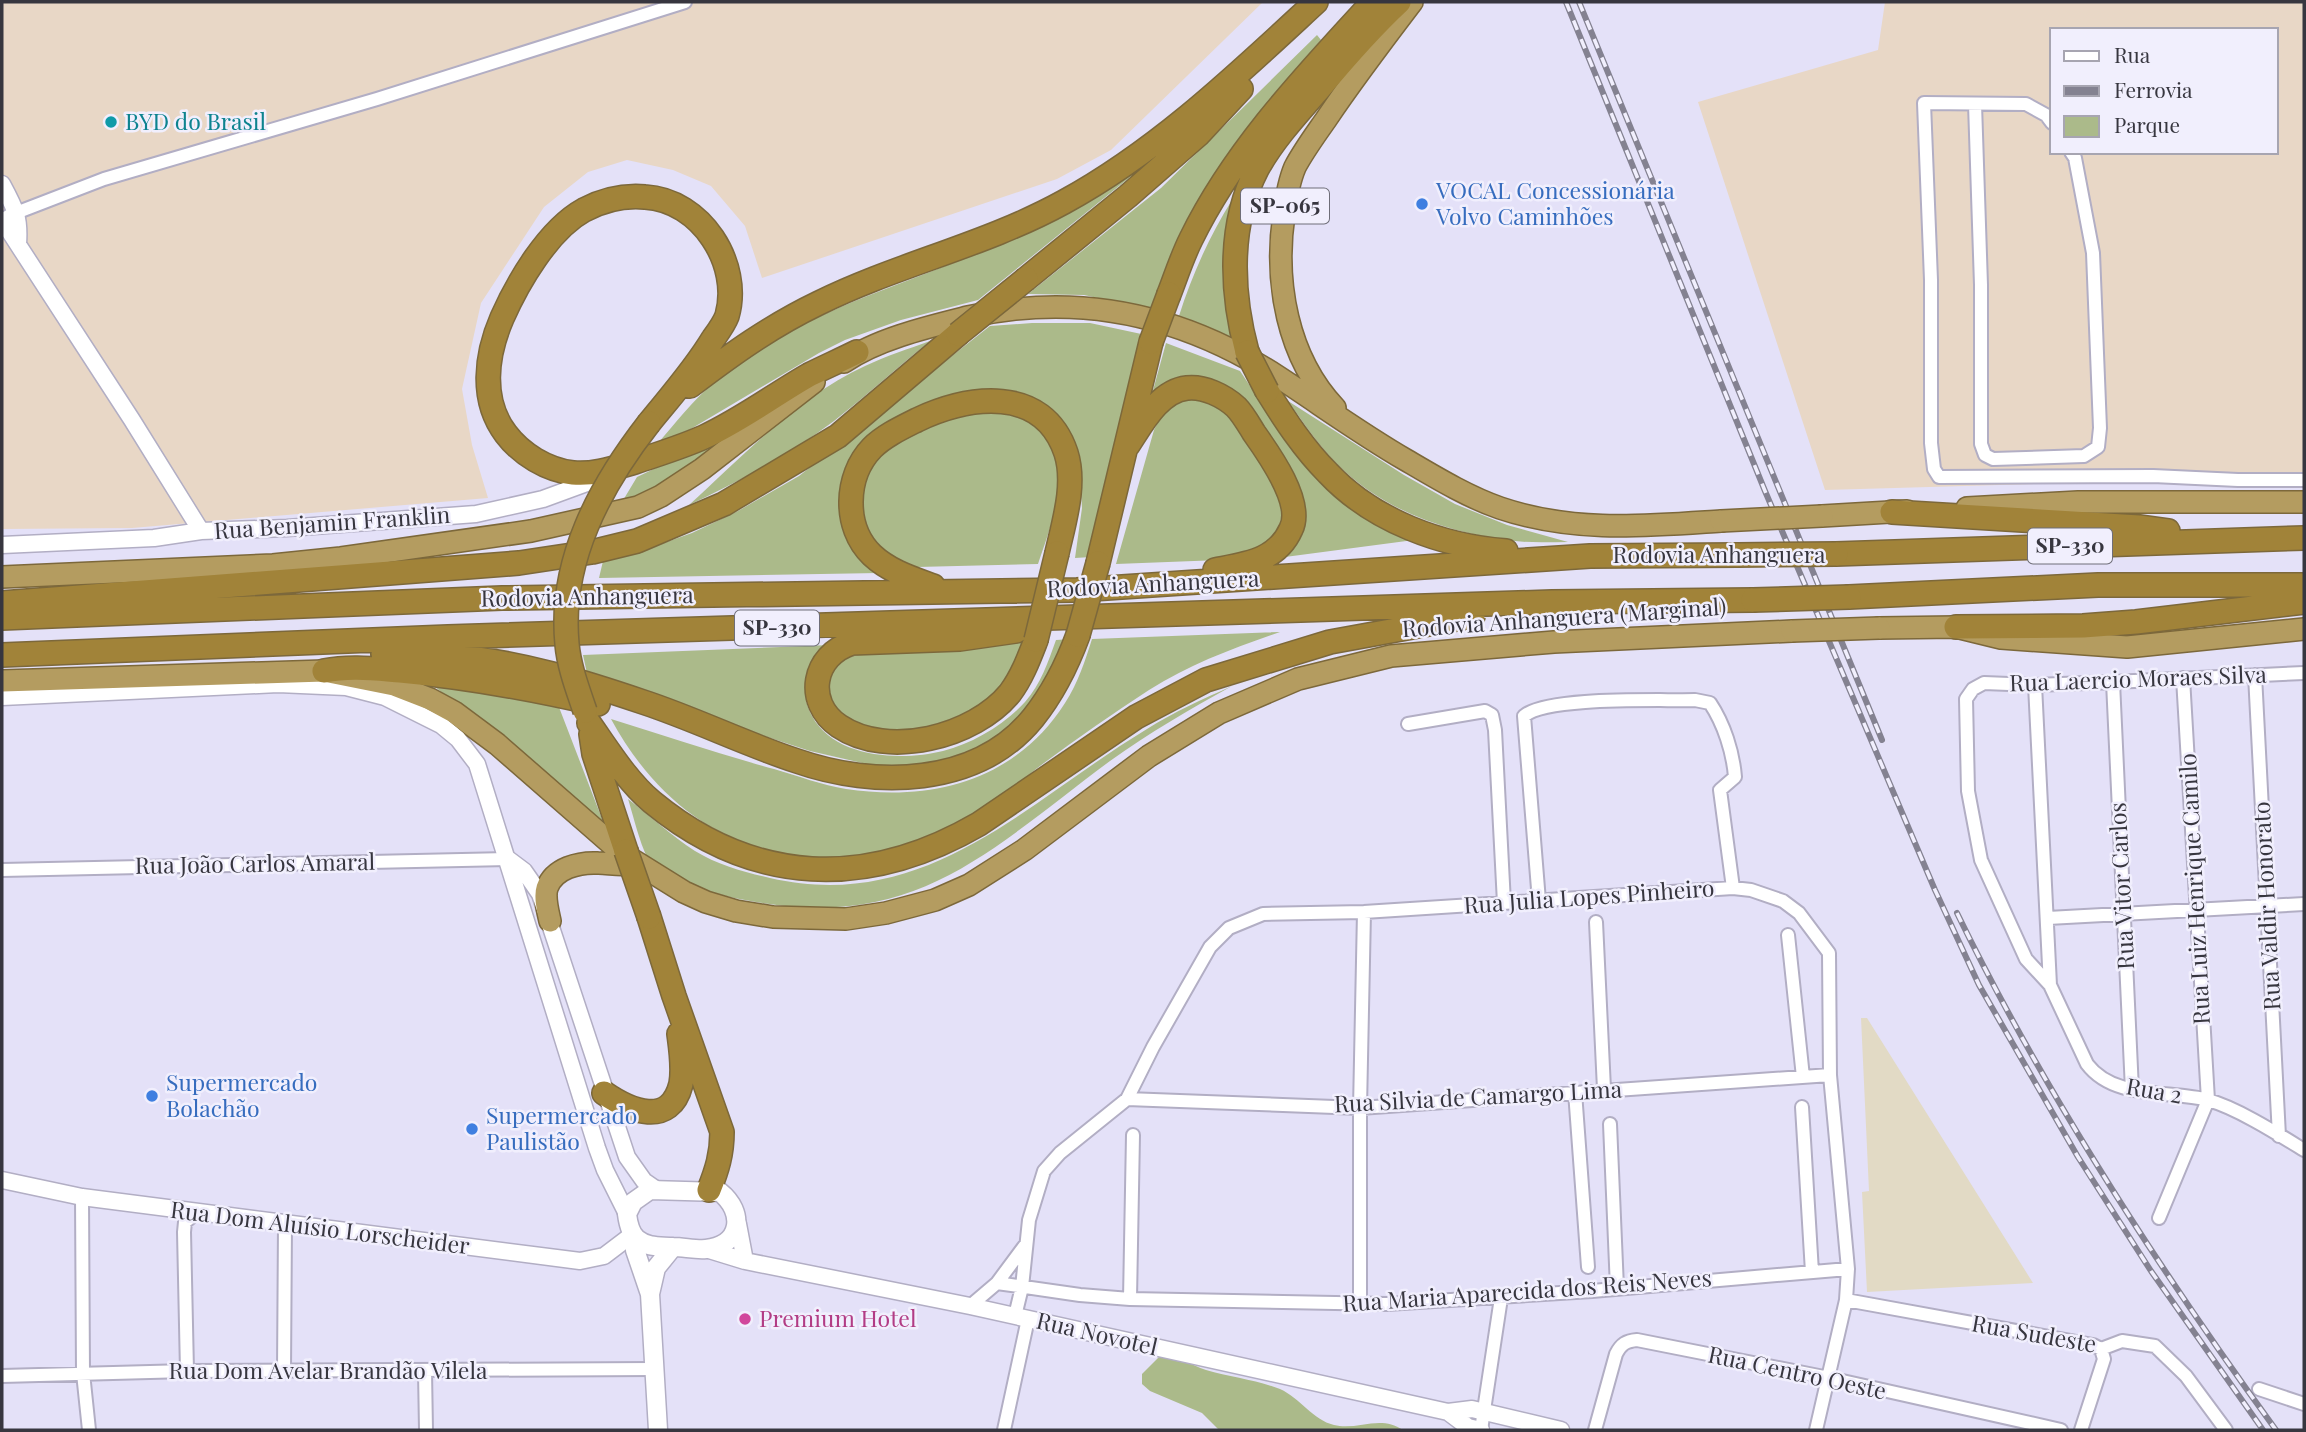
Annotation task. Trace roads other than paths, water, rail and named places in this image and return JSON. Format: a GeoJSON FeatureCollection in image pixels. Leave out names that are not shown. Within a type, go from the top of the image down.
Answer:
{"type":"FeatureCollection","features":[{"type":"Feature","properties":{"kind":"highway"},"geometry":{"type":"LineString","coordinates":[[2,603],[519,563],[592,552],[637,541],[724,504],[838,436],[1128,196],[1199,134],[1319,2]]}},
{"type":"Feature","properties":{"kind":"highway"},"geometry":{"type":"LineString","coordinates":[[654,417],[759,335],[821,302],[993,236],[1064,202],[1108,176],[1161,139],[1216,94],[1319,2]]}},
{"type":"Feature","properties":{"kind":"highway"},"geometry":{"type":"LineString","coordinates":[[243,647],[459,657],[503,663],[555,675],[643,702],[798,762],[863,777],[928,775],[962,766],[999,749],[1032,720],[1054,688],[1072,626],[1098,563],[1151,342],[1191,240],[1224,181],[1264,125],[1308,72],[1373,2]]}},
{"type":"Feature","properties":{"kind":"highway"},"geometry":{"type":"LineString","coordinates":[[1399,2],[1281,133],[1249,185],[1237,238],[1235,268],[1240,325],[1247,352],[1286,420],[1328,474],[1356,498],[1382,515],[1405,527],[1471,547],[1590,556]]}},
{"type":"Feature","properties":{"kind":"highway","name":"SP-065"},"geometry":{"type":"LineString","coordinates":[[1353,428],[1330,403],[1311,376],[1295,343],[1285,305],[1280,267],[1283,221],[1291,180],[1299,161],[1336,105],[1412,2]]}},
{"type":"Feature","properties":{"kind":"highway"},"geometry":{"type":"LineString","coordinates":[[709,1190],[720,1158],[722,1132],[594,754],[589,723],[566,645],[571,570],[585,528],[604,491],[627,452],[703,356],[727,317],[729,275],[722,252],[703,226],[689,213],[648,197],[618,198],[581,212],[538,255],[524,277],[496,332],[489,357],[491,401],[501,427],[511,440],[537,461],[562,471],[595,473],[653,456],[705,436],[812,374],[857,352],[936,325],[1018,308],[1049,306],[1082,307],[1139,316],[1181,329],[1242,355],[1353,428],[1431,475],[1499,508],[1558,523],[1601,527],[2078,502],[2304,502]]}},
{"type":"Feature","properties":{"kind":"highway"},"geometry":{"type":"LineString","coordinates":[[2,577],[273,565],[476,540],[531,531],[638,507],[661,496],[702,469],[857,352]]}},
{"type":"Feature","properties":{"kind":"highway"},"geometry":{"type":"LineString","coordinates":[[1128,445],[1159,402],[1173,393],[1188,388],[1206,390],[1222,397],[1238,408],[1275,464],[1287,488],[1294,519],[1282,544],[1267,557],[1137,587]]}},
{"type":"Feature","properties":{"kind":"highway"},"geometry":{"type":"LineString","coordinates":[[946,590],[898,573],[870,554],[852,517],[854,477],[872,448],[902,427],[929,414],[965,404],[998,400],[1028,408],[1044,420],[1061,442],[1067,455],[1069,489],[1057,553],[1036,640],[1024,671],[1009,694],[963,727],[938,738],[909,742],[873,738],[838,725],[828,716],[817,691],[817,679],[831,653],[852,643],[988,637],[1072,626]]}},
{"type":"Feature","properties":{"kind":"highway"},"geometry":{"type":"LineString","coordinates":[[1892,512],[2138,527],[2234,540]]}},
{"type":"Feature","properties":{"kind":"highway"},"geometry":{"type":"LineString","coordinates":[[273,565],[317,567],[490,552],[586,541],[677,525]]}},
{"type":"Feature","properties":{"kind":"highway","name":"Rodovia Anhanguera"},"geometry":{"type":"LineString","coordinates":[[2,618],[502,598],[1077,590],[1590,556],[1836,554],[2304,538]]}},
{"type":"Feature","properties":{"kind":"highway","name":"Rodovia Anhanguera"},"geometry":{"type":"LineString","coordinates":[[2,655],[448,637],[1072,626],[1552,602],[1849,597],[2098,584],[2304,585]]}},
{"type":"Feature","properties":{"kind":"highway"},"geometry":{"type":"LineString","coordinates":[[589,723],[612,757],[652,802],[690,830],[730,850],[754,858],[806,869],[855,869],[908,856],[953,839],[1136,718],[1226,672],[1330,642],[1552,602]]}},
{"type":"Feature","properties":{"kind":"highway"},"geometry":{"type":"LineString","coordinates":[[1956,628],[2083,626],[2304,602]]}},
{"type":"Feature","properties":{"kind":"highway","name":"Rodovia Anhanguera (Marginal)"},"geometry":{"type":"LineString","coordinates":[[2,681],[324,671],[394,685],[454,712],[496,744],[623,855],[684,892],[736,911],[773,917],[846,919],[886,913],[935,900],[969,885],[1024,849],[1149,756],[1219,713],[1298,679],[1391,656],[1554,642],[1879,628],[1956,628],[2012,639],[2127,647],[2304,629]]}},
{"type":"Feature","properties":{"kind":"highway"},"geometry":{"type":"LineString","coordinates":[[324,671],[347,666],[436,674],[498,684],[622,710],[716,741],[757,745]]}},
{"type":"Feature","properties":{"kind":"highway"},"geometry":{"type":"LineString","coordinates":[[550,921],[547,888],[556,875],[581,863],[597,862],[624,866],[636,862]]}},
{"type":"Feature","properties":{"kind":"highway"},"geometry":{"type":"LineString","coordinates":[[604,1093],[629,1108],[642,1112],[660,1111],[669,1106],[681,1084],[682,1059],[674,996]]}},
{"type":"Feature","properties":{"kind":"main road"},"geometry":{"type":"LineString","coordinates":[[634,1236],[655,1247],[706,1249],[729,1239],[738,1224],[735,1209],[728,1198],[720,1192],[709,1190],[657,1190],[639,1196],[627,1214],[635,1250],[650,1294],[658,1430]]}},
{"type":"Feature","properties":{"kind":"main road"},"geometry":{"type":"LineString","coordinates":[[650,1294],[656,1268],[673,1247]]}},
{"type":"Feature","properties":{"kind":"street"},"geometry":{"type":"LineString","coordinates":[[201,531],[2,220],[17,211],[104,180],[377,99],[685,2]]}},
{"type":"Feature","properties":{"kind":"street"},"geometry":{"type":"LineString","coordinates":[[2050,120],[2046,115],[2026,104],[1924,103],[1931,280],[1931,443],[1934,469],[1939,478],[2153,476],[2238,481],[2304,480]]}},
{"type":"Feature","properties":{"kind":"street"},"geometry":{"type":"LineString","coordinates":[[1975,104],[1981,285],[1981,444],[1985,455],[1993,459],[2084,456],[2098,447],[2100,428],[2093,253],[2072,154]]}},
{"type":"Feature","properties":{"kind":"street"},"geometry":{"type":"LineString","coordinates":[[2,184],[17,211],[18,244]]}},
{"type":"Feature","properties":{"kind":"street","name":"Rua Benjamin Franklin"},"geometry":{"type":"LineString","coordinates":[[2,545],[153,538],[201,531],[287,528],[476,514],[564,492],[653,456]]}},
{"type":"Feature","properties":{"kind":"street","name":"Rua Laercio Moraes Silva"},"geometry":{"type":"LineString","coordinates":[[2050,985],[2026,959],[1981,860],[1968,791],[1966,699],[1973,689],[1984,682],[2035,685],[2304,673]]}},
{"type":"Feature","properties":{"kind":"street","name":"Rua Valdir Honorato"},"geometry":{"type":"LineString","coordinates":[[2255,675],[2279,1136]]}},
{"type":"Feature","properties":{"kind":"street","name":"Rua Luiz Henrique Camilo"},"geometry":{"type":"LineString","coordinates":[[2183,678],[2208,1100]]}},
{"type":"Feature","properties":{"kind":"street","name":"Rua Vitor Carlos"},"geometry":{"type":"LineString","coordinates":[[2113,682],[2132,1090]]}},
{"type":"Feature","properties":{"kind":"street"},"geometry":{"type":"LineString","coordinates":[[2,697],[278,684],[326,685],[365,690],[442,724],[458,739],[477,764],[597,1148],[627,1214]]}},
{"type":"Feature","properties":{"kind":"street"},"geometry":{"type":"LineString","coordinates":[[2035,685],[2050,985]]}},
{"type":"Feature","properties":{"kind":"street"},"geometry":{"type":"LineString","coordinates":[[1539,901],[1524,716],[1530,712],[1566,704],[1695,700],[1710,703],[1720,718],[1734,765],[1735,777],[1720,790],[1733,888]]}},
{"type":"Feature","properties":{"kind":"street"},"geometry":{"type":"LineString","coordinates":[[1408,724],[1485,711],[1492,715],[1504,903]]}},
{"type":"Feature","properties":{"kind":"street"},"geometry":{"type":"LineString","coordinates":[[508,859],[532,880],[550,921],[627,1157],[644,1181],[657,1190]]}},
{"type":"Feature","properties":{"kind":"street","name":"Rua João Carlos Amaral"},"geometry":{"type":"LineString","coordinates":[[2,870],[508,859]]}},
{"type":"Feature","properties":{"kind":"street","name":"Rua Julia Lopes Pinheiro"},"geometry":{"type":"LineString","coordinates":[[1004,1430],[1021,1318],[1029,1220],[1044,1171],[1060,1153],[1127,1099],[1159,1036],[1210,947],[1230,928],[1263,914],[1364,912],[1733,888],[1751,890],[1783,901],[1799,913],[1829,953],[1830,1076],[1848,1269],[1846,1300],[1816,1430]]}},
{"type":"Feature","properties":{"kind":"street"},"geometry":{"type":"LineString","coordinates":[[2048,918],[2304,904]]}},
{"type":"Feature","properties":{"kind":"street"},"geometry":{"type":"LineString","coordinates":[[1360,1304],[1364,912]]}},
{"type":"Feature","properties":{"kind":"street"},"geometry":{"type":"LineString","coordinates":[[1596,922],[1604,1090]]}},
{"type":"Feature","properties":{"kind":"street"},"geometry":{"type":"LineString","coordinates":[[1788,935],[1803,1077]]}},
{"type":"Feature","properties":{"kind":"street","name":"Rua 2"},"geometry":{"type":"LineString","coordinates":[[2050,985],[2087,1064],[2103,1080],[2132,1090],[2208,1100],[2232,1110],[2304,1150]]}},
{"type":"Feature","properties":{"kind":"street","name":"Rua Silvia de Camargo Lima"},"geometry":{"type":"LineString","coordinates":[[1127,1099],[1360,1108],[1830,1076]]}},
{"type":"Feature","properties":{"kind":"street"},"geometry":{"type":"LineString","coordinates":[[1575,1092],[1588,1267]]}},
{"type":"Feature","properties":{"kind":"street"},"geometry":{"type":"LineString","coordinates":[[2159,1219],[2208,1100]]}},
{"type":"Feature","properties":{"kind":"street"},"geometry":{"type":"LineString","coordinates":[[1802,1107],[1812,1272]]}},
{"type":"Feature","properties":{"kind":"street"},"geometry":{"type":"LineString","coordinates":[[1610,1124],[1617,1287]]}},
{"type":"Feature","properties":{"kind":"street"},"geometry":{"type":"LineString","coordinates":[[1130,1299],[1133,1135]]}},
{"type":"Feature","properties":{"kind":"street","name":"Rua Dom Aluísio Lorscheider"},"geometry":{"type":"LineString","coordinates":[[2,1180],[82,1197],[173,1210],[580,1261],[604,1256],[634,1236]]}},
{"type":"Feature","properties":{"kind":"street"},"geometry":{"type":"LineString","coordinates":[[82,1197],[83,1373],[89,1430]]}},
{"type":"Feature","properties":{"kind":"street"},"geometry":{"type":"LineString","coordinates":[[173,1210],[184,1232]]}},
{"type":"Feature","properties":{"kind":"street"},"geometry":{"type":"LineString","coordinates":[[187,1371],[184,1232],[185,1222],[196,1213]]}},
{"type":"Feature","properties":{"kind":"street"},"geometry":{"type":"LineString","coordinates":[[284,1371],[285,1224]]}},
{"type":"Feature","properties":{"kind":"street"},"geometry":{"type":"LineString","coordinates":[[738,1224],[745,1261]]}},
{"type":"Feature","properties":{"kind":"street","name":"Rua Julia Lopes Pinheiro"},"geometry":{"type":"LineString","coordinates":[[970,1306],[997,1283],[1026,1244]]}},
{"type":"Feature","properties":{"kind":"street","name":"Rua Novotel"},"geometry":{"type":"LineString","coordinates":[[706,1249],[745,1261],[970,1306],[1448,1412],[1472,1409],[1561,1430]]}},
{"type":"Feature","properties":{"kind":"street","name":"Rua Maria Aparecida dos Reis Neves"},"geometry":{"type":"LineString","coordinates":[[997,1283],[1130,1299],[1360,1304],[1501,1298],[1848,1269]]}},
{"type":"Feature","properties":{"kind":"street"},"geometry":{"type":"LineString","coordinates":[[1481,1430],[1501,1298]]}},
{"type":"Feature","properties":{"kind":"street","name":"Rua Sudeste"},"geometry":{"type":"LineString","coordinates":[[1846,1300],[2093,1345],[2101,1349],[2122,1341],[2155,1346],[2186,1376],[2226,1430]]}},
{"type":"Feature","properties":{"kind":"street","name":"Rua Centro Oeste"},"geometry":{"type":"LineString","coordinates":[[1595,1430],[1616,1354],[1620,1346],[1637,1340],[1829,1378],[2061,1430]]}},
{"type":"Feature","properties":{"kind":"street"},"geometry":{"type":"LineString","coordinates":[[2081,1430],[2104,1359],[2101,1349]]}},
{"type":"Feature","properties":{"kind":"street","name":"Rua Dom Avelar Brandão Vilela"},"geometry":{"type":"LineString","coordinates":[[2,1376],[187,1371],[655,1369]]}},
{"type":"Feature","properties":{"kind":"street"},"geometry":{"type":"LineString","coordinates":[[425,1371],[426,1430]]}},
{"type":"Feature","properties":{"kind":"street"},"geometry":{"type":"LineString","coordinates":[[2259,1389],[2304,1404]]}},
{"type":"Feature","properties":{"kind":"street","name":"Rua Novotel"},"geometry":{"type":"LineString","coordinates":[[1448,1412],[1468,1427],[1481,1430]]}},
{"type":"Feature","properties":{"kind":"railway"},"geometry":{"type":"LineString","coordinates":[[1566,2],[1765,491],[1935,890],[1979,985],[2078,1157],[2151,1271],[2263,1430]]}},
{"type":"Feature","properties":{"kind":"railway"},"geometry":{"type":"LineString","coordinates":[[1579,2],[1882,740]]}},
{"type":"Feature","properties":{"kind":"railway"},"geometry":{"type":"LineString","coordinates":[[1957,913],[2027,1047],[2105,1178],[2189,1306],[2276,1430]]}},
{"type":"Feature","properties":{"kind":"place","name":"BYD do Brasil"},"geometry":{"type":"Point","coordinates":[111,122]}},
{"type":"Feature","properties":{"kind":"place","name":"VOCAL Concessionária Volvo Caminhões"},"geometry":{"type":"Point","coordinates":[1422,204]}},
{"type":"Feature","properties":{"kind":"place","name":"Supermercado Bolachão"},"geometry":{"type":"Point","coordinates":[152,1096]}},
{"type":"Feature","properties":{"kind":"place","name":"Supermercado Paulistão"},"geometry":{"type":"Point","coordinates":[472,1129]}},
{"type":"Feature","properties":{"kind":"place","name":"Premium Hotel"},"geometry":{"type":"Point","coordinates":[745,1319]}}]}
